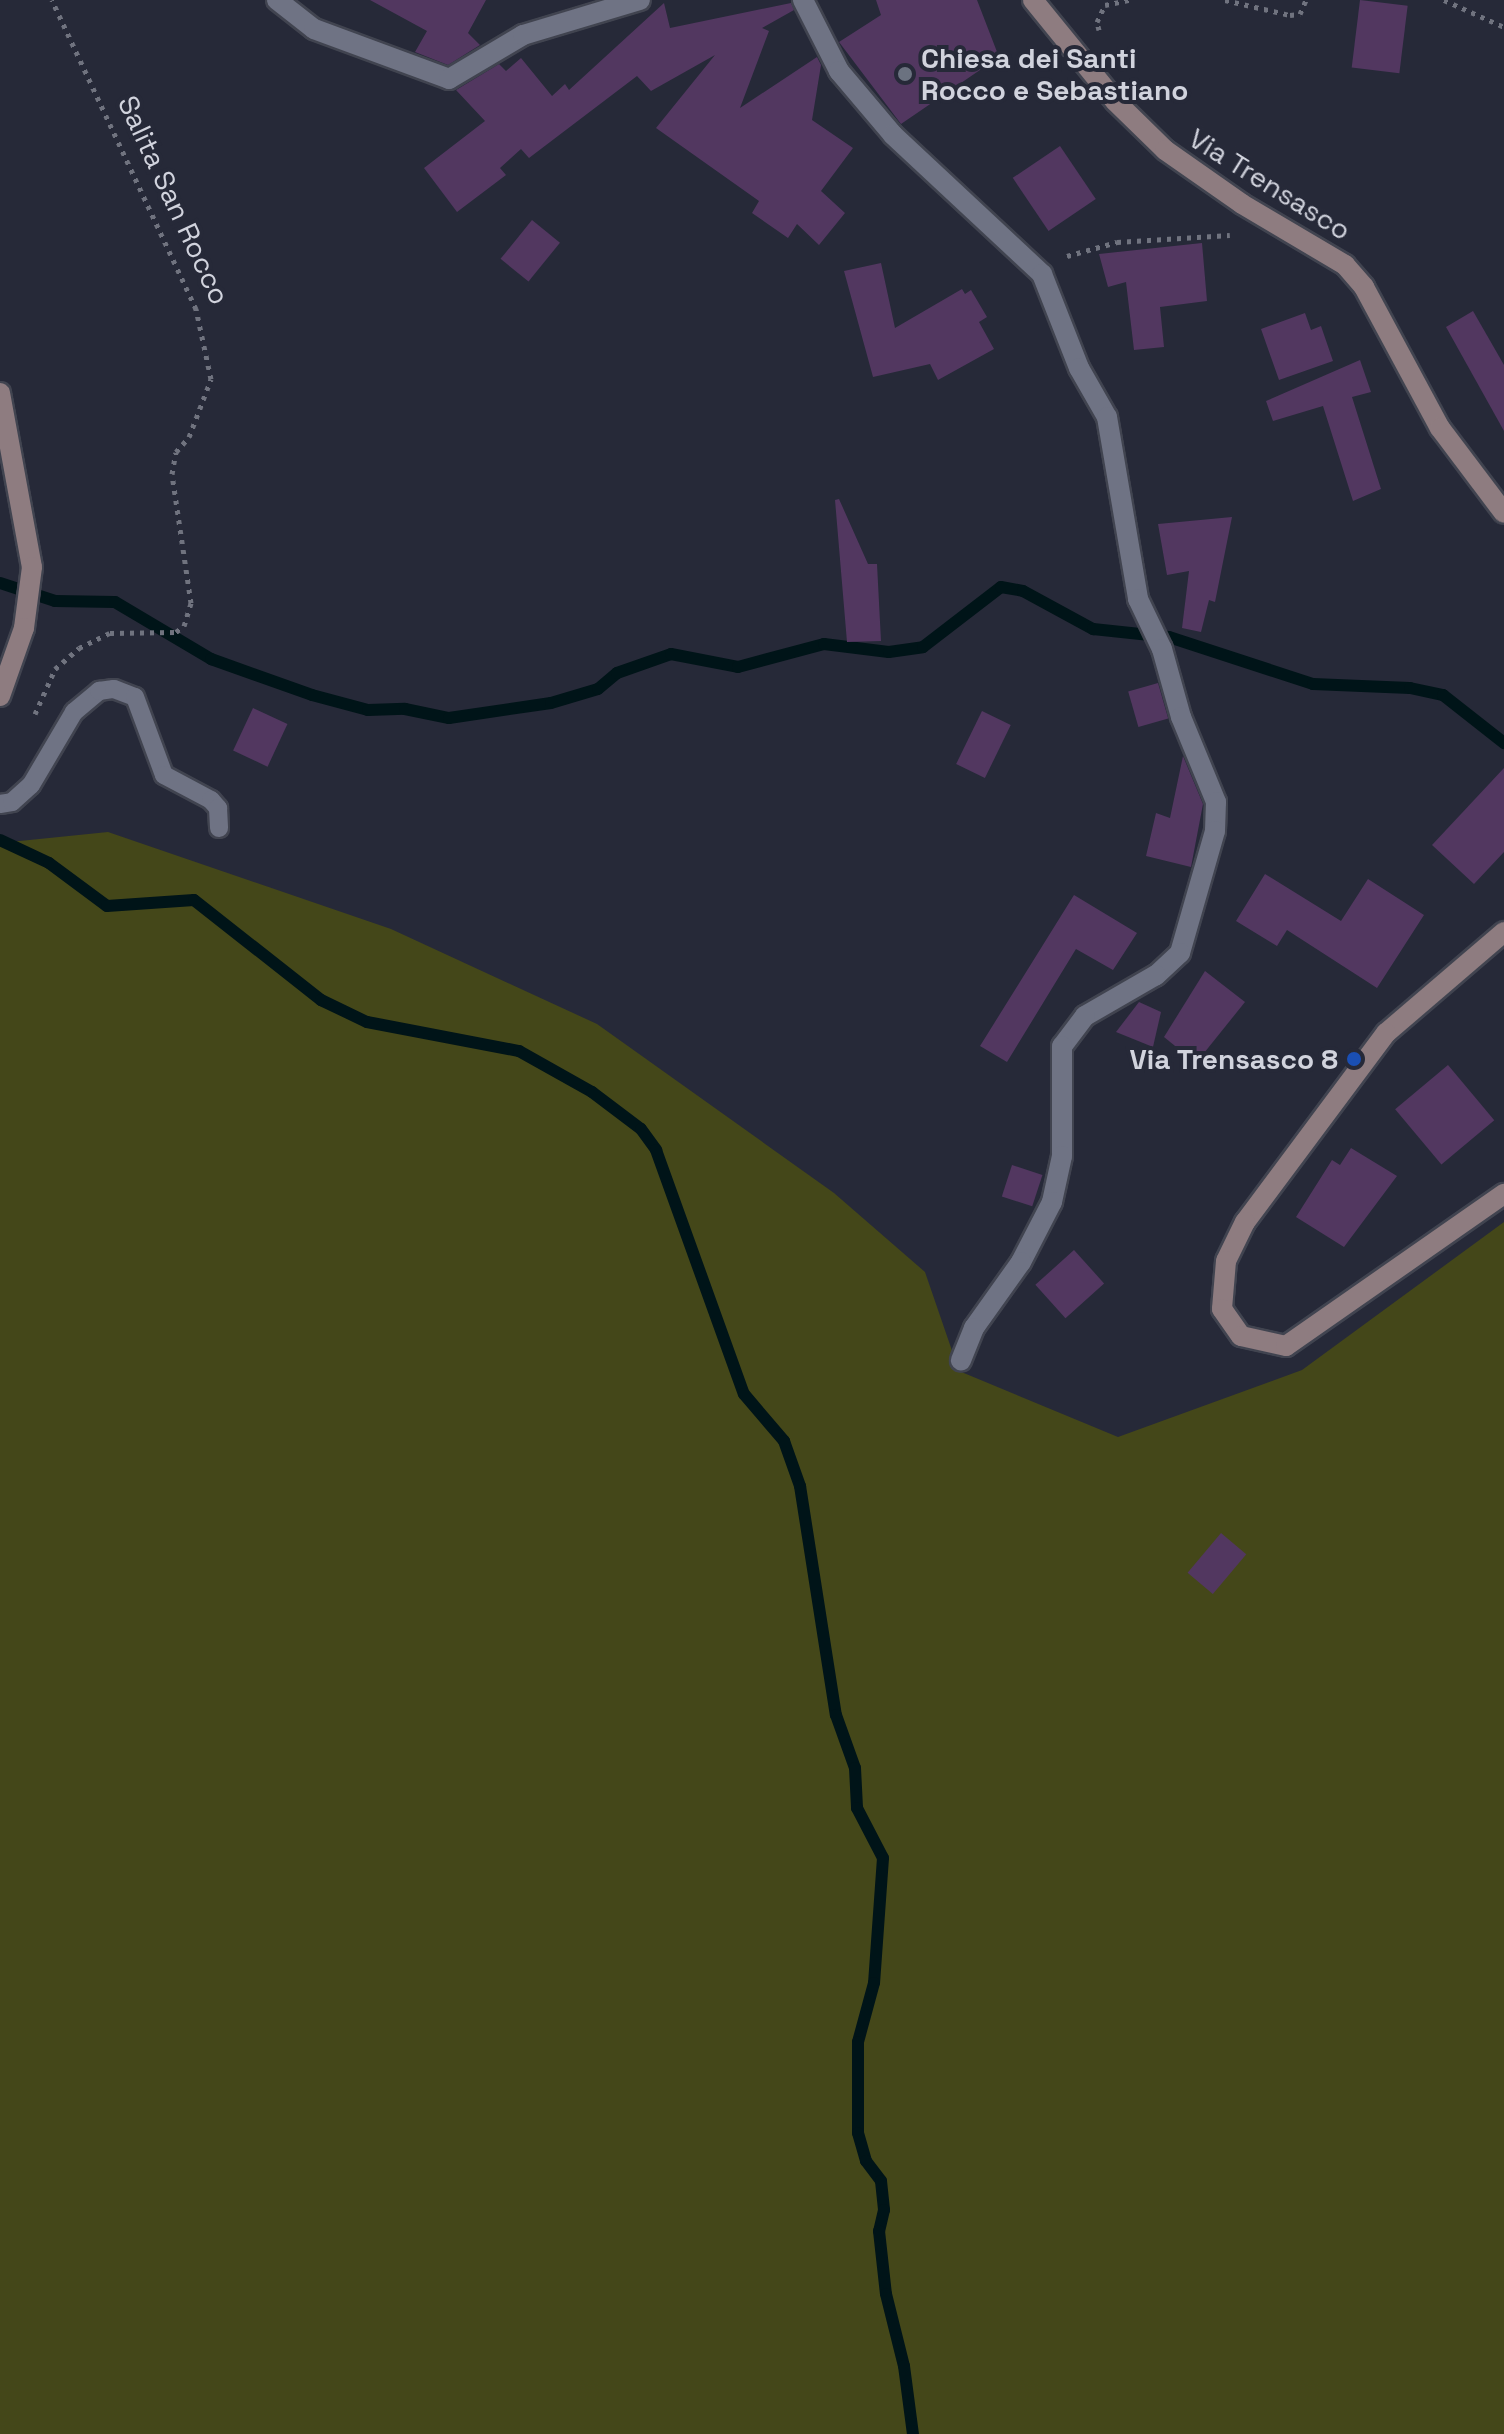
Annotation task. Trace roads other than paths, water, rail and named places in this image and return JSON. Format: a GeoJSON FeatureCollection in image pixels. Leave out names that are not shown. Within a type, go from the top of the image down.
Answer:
{"type":"FeatureCollection","features":[{"type":"Feature","properties":{"kind":"main road","name":"Via Trensasco"},"geometry":{"type":"LineString","coordinates":[[1033,0],[1115,101],[1165,150],[1283,228],[1324,249],[1364,287],[1440,428],[1504,513]]}},
{"type":"Feature","properties":{"kind":"main road"},"geometry":{"type":"LineString","coordinates":[[0,393],[32,567],[24,628],[0,696]]}},
{"type":"Feature","properties":{"kind":"main road"},"geometry":{"type":"LineString","coordinates":[[1504,932],[1386,1033],[1245,1222],[1226,1261],[1222,1309],[1241,1336],[1269,1346],[1304,1338],[1504,1194]]}},
{"type":"Feature","properties":{"kind":"street"},"geometry":{"type":"LineString","coordinates":[[277,0],[314,29],[449,79],[523,35],[640,0]]}},
{"type":"Feature","properties":{"kind":"street"},"geometry":{"type":"LineString","coordinates":[[803,0],[839,71],[893,135],[1031,260],[1107,417],[1138,599],[1162,649],[1181,717],[1210,780],[1215,831],[1180,953],[1156,975],[1085,1016],[1062,1046],[1062,1156],[1052,1202],[1021,1262],[974,1328],[961,1361]]}},
{"type":"Feature","properties":{"kind":"lane"},"geometry":{"type":"LineString","coordinates":[[0,804],[12,802],[31,785],[74,712],[99,691],[114,689],[135,697],[164,775],[211,800],[218,808],[219,828]]}},
{"type":"Feature","properties":{"kind":"waterway"},"geometry":{"type":"LineString","coordinates":[[0,583],[55,601],[115,602],[211,659],[312,695],[368,710],[405,709],[449,718],[551,703],[598,689],[617,673],[671,654],[738,667],[824,644],[889,652],[923,647],[1001,587],[1023,591],[1093,629],[1169,637],[1313,684],[1410,688],[1443,695],[1504,743]]}},
{"type":"Feature","properties":{"kind":"waterway"},"geometry":{"type":"LineString","coordinates":[[0,840],[49,863],[107,906],[194,900],[321,1000],[367,1022],[519,1051],[592,1092],[641,1129],[656,1150],[744,1394],[784,1441],[800,1486],[836,1715],[855,1768],[857,1808],[883,1858],[874,1983],[858,2042],[858,2133],[866,2161],[881,2181],[884,2210],[879,2231],[886,2294],[904,2366],[913,2434]]}},
{"type":"Feature","properties":{"kind":"place","name":"Chiesa dei Santi Rocco e Sebastiano"},"geometry":{"type":"Point","coordinates":[905,74]}},
{"type":"Feature","properties":{"kind":"place","name":"Via Trensasco 8"},"geometry":{"type":"Point","coordinates":[1354,1059]}}]}
